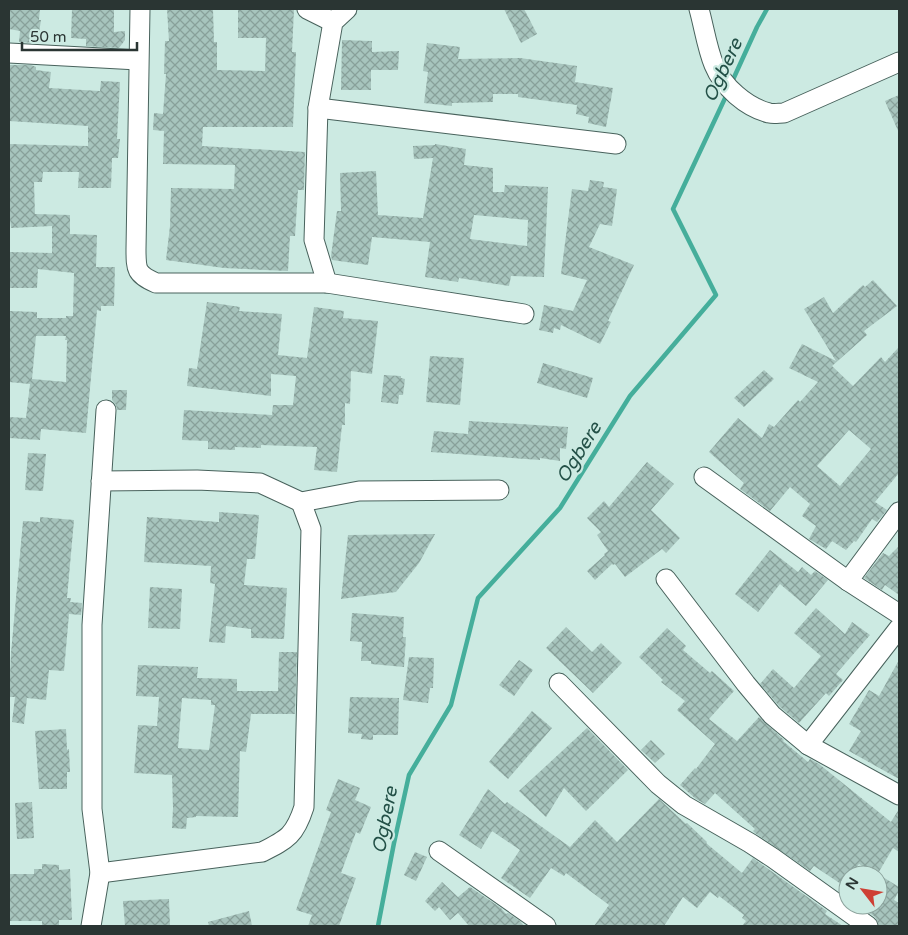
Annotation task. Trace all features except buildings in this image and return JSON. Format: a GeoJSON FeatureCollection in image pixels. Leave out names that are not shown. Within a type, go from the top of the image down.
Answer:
{"type":"FeatureCollection","features":[{"type":"Feature","properties":{"kind":"street"},"geometry":{"type":"LineString","coordinates":[[140,9],[136,269],[144,277],[156,282],[327,283],[524,314]]}},
{"type":"Feature","properties":{"kind":"street"},"geometry":{"type":"LineString","coordinates":[[307,9],[332,22]]}},
{"type":"Feature","properties":{"kind":"street"},"geometry":{"type":"LineString","coordinates":[[327,283],[314,240],[318,108],[332,22],[347,9]]}},
{"type":"Feature","properties":{"kind":"street"},"geometry":{"type":"LineString","coordinates":[[699,9],[714,64],[720,77],[736,94],[752,106],[770,114],[784,113],[899,62]]}},
{"type":"Feature","properties":{"kind":"street"},"geometry":{"type":"LineString","coordinates":[[9,53],[138,60]]}},
{"type":"Feature","properties":{"kind":"street"},"geometry":{"type":"LineString","coordinates":[[318,108],[616,144]]}},
{"type":"Feature","properties":{"kind":"street"},"geometry":{"type":"LineString","coordinates":[[91,926],[100,873],[92,809],[92,625],[106,410]]}},
{"type":"Feature","properties":{"kind":"street"},"geometry":{"type":"LineString","coordinates":[[704,477],[848,582],[899,614]]}},
{"type":"Feature","properties":{"kind":"street"},"geometry":{"type":"LineString","coordinates":[[101,482],[197,480],[260,483],[301,502],[359,491],[499,490]]}},
{"type":"Feature","properties":{"kind":"street"},"geometry":{"type":"LineString","coordinates":[[100,873],[262,852],[284,841],[298,825],[304,807],[311,529],[301,502]]}},
{"type":"Feature","properties":{"kind":"street"},"geometry":{"type":"LineString","coordinates":[[848,582],[899,512]]}},
{"type":"Feature","properties":{"kind":"street"},"geometry":{"type":"LineString","coordinates":[[666,579],[772,715],[808,745],[899,795]]}},
{"type":"Feature","properties":{"kind":"street"},"geometry":{"type":"LineString","coordinates":[[808,745],[899,628]]}},
{"type":"Feature","properties":{"kind":"street"},"geometry":{"type":"LineString","coordinates":[[559,683],[646,773],[684,805],[750,842],[868,926]]}},
{"type":"Feature","properties":{"kind":"street"},"geometry":{"type":"LineString","coordinates":[[439,851],[546,926]]}},
{"type":"Feature","properties":{"kind":"waterway","name":"Ogbere"},"geometry":{"type":"LineString","coordinates":[[731,84],[767,9]]}},
{"type":"Feature","properties":{"kind":"waterway","name":"Ogbere"},"geometry":{"type":"LineString","coordinates":[[378,926],[409,775],[451,705],[478,598],[560,508],[630,396],[716,295],[673,209],[727,94]]}}]}
